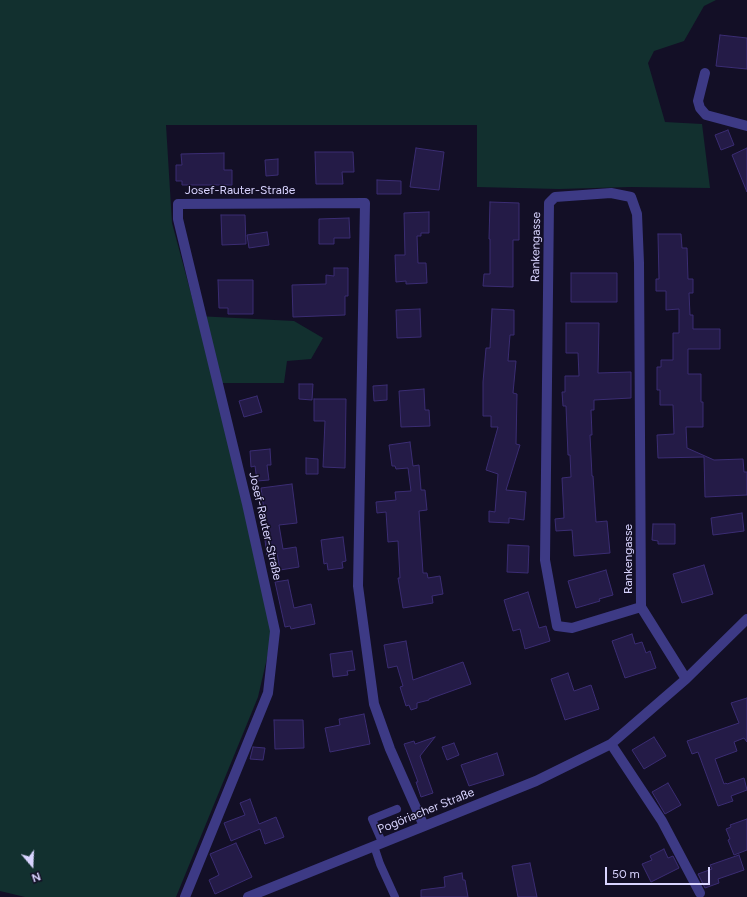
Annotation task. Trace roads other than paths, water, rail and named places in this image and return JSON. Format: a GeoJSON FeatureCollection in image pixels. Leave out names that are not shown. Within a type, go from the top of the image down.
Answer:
{"type":"FeatureCollection","features":[{"type":"Feature","properties":{"kind":"street"},"geometry":{"type":"LineString","coordinates":[[705,73],[698,102],[700,108],[706,115],[747,126]]}},
{"type":"Feature","properties":{"kind":"street","name":"Rankengasse"},"geometry":{"type":"LineString","coordinates":[[642,607],[572,628],[557,626],[545,560],[549,203],[555,197],[611,193],[631,197],[637,214],[639,270],[642,607],[686,679]]}},
{"type":"Feature","properties":{"kind":"street","name":"Josef-Rauter-Straße"},"geometry":{"type":"LineString","coordinates":[[185,897],[268,693],[275,631],[248,504],[178,219],[178,204],[365,203],[358,586],[374,704],[390,749],[424,826]]}},
{"type":"Feature","properties":{"kind":"street","name":"Pogöriacher Straße"},"geometry":{"type":"LineString","coordinates":[[248,897],[536,781],[611,744],[686,679],[747,619]]}},
{"type":"Feature","properties":{"kind":"street"},"geometry":{"type":"LineString","coordinates":[[611,744],[662,821],[700,893]]}},
{"type":"Feature","properties":{"kind":"lane"},"geometry":{"type":"LineString","coordinates":[[395,897],[380,864],[378,844],[372,819],[397,810]]}}]}
